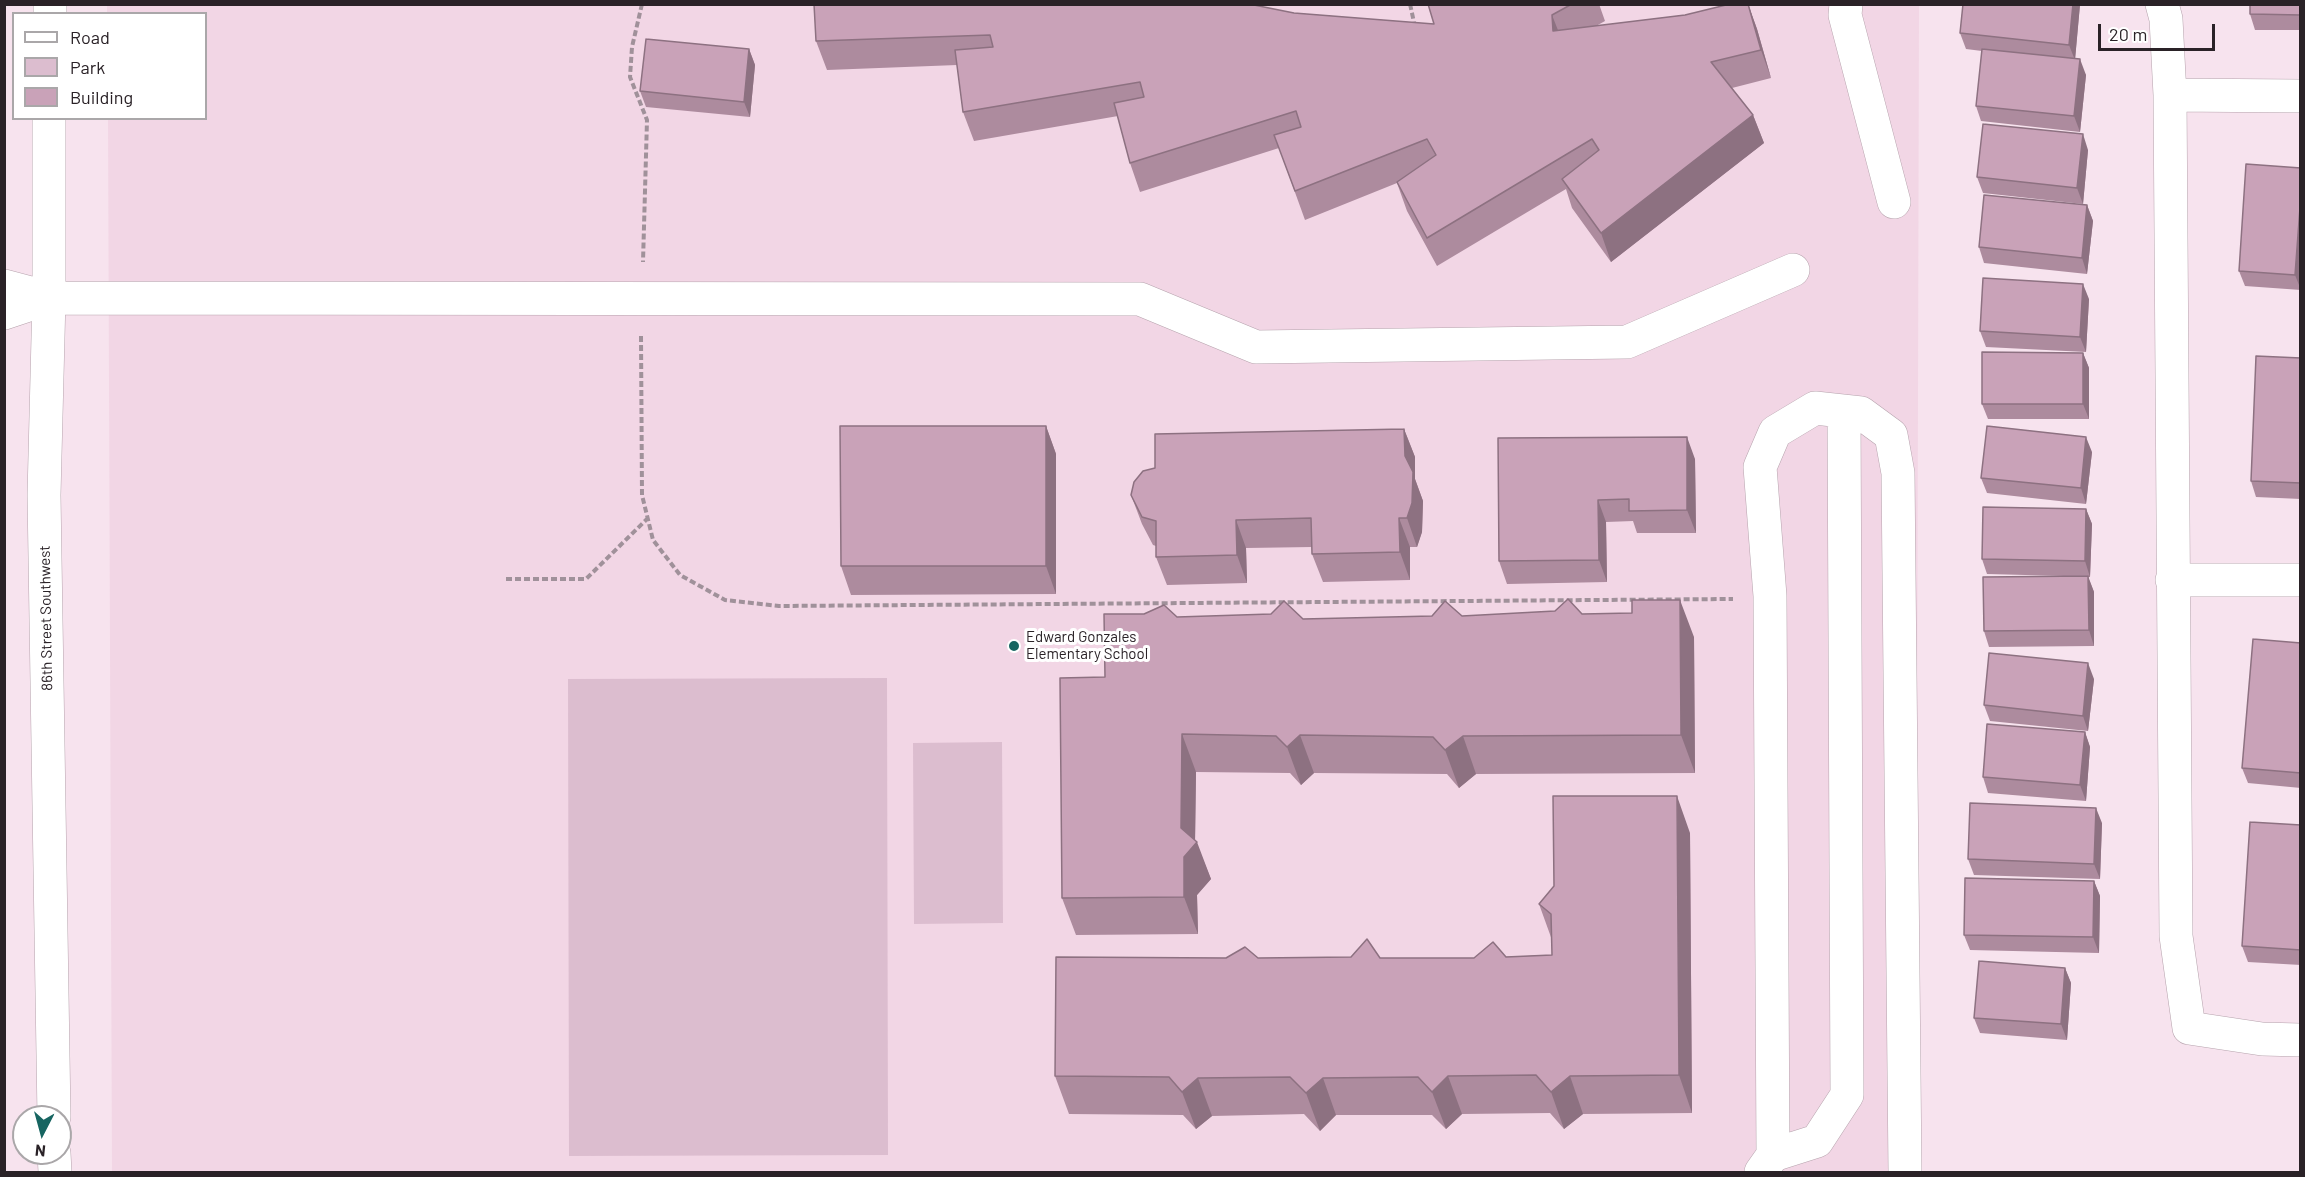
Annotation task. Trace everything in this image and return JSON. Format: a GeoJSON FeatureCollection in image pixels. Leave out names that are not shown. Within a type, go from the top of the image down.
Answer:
{"type":"FeatureCollection","features":[{"type":"Feature","properties":{"kind":"street"},"geometry":{"type":"LineString","coordinates":[[1846,4],[1845,15],[1894,202]]}},
{"type":"Feature","properties":{"kind":"street"},"geometry":{"type":"LineString","coordinates":[[2162,4],[2166,19],[2170,95],[2176,936],[2188,1028],[2262,1039],[2301,1040]]}},
{"type":"Feature","properties":{"kind":"street"},"geometry":{"type":"LineString","coordinates":[[2170,95],[2301,96]]}},
{"type":"Feature","properties":{"kind":"street","name":"86th Street Southwest"},"geometry":{"type":"LineString","coordinates":[[49,120],[49,298],[44,495],[54,1105]]}},
{"type":"Feature","properties":{"kind":"street"},"geometry":{"type":"LineString","coordinates":[[4,286],[49,298],[1140,299],[1256,347],[1627,342],[1793,270]]}},
{"type":"Feature","properties":{"kind":"street"},"geometry":{"type":"LineString","coordinates":[[4,313],[49,298]]}},
{"type":"Feature","properties":{"kind":"street"},"geometry":{"type":"LineString","coordinates":[[1844,411],[1847,1095],[1817,1141],[1767,1164],[1770,596],[1760,467],[1775,432],[1815,408],[1844,411],[1861,413],[1891,435],[1898,473],[1905,1173]]}},
{"type":"Feature","properties":{"kind":"street"},"geometry":{"type":"LineString","coordinates":[[2172,580],[2301,580]]}},
{"type":"Feature","properties":{"kind":"path"},"geometry":{"type":"LineString","coordinates":[[642,4],[632,47],[630,77],[647,120],[643,267]]}},
{"type":"Feature","properties":{"kind":"path"},"geometry":{"type":"LineString","coordinates":[[1410,4],[1416,32]]}},
{"type":"Feature","properties":{"kind":"path"},"geometry":{"type":"LineString","coordinates":[[641,326],[642,495],[653,540],[680,575],[725,600],[779,606],[1733,599]]}},
{"type":"Feature","properties":{"kind":"path"},"geometry":{"type":"LineString","coordinates":[[506,579],[586,579],[648,519]]}},
{"type":"Feature","properties":{"kind":"shaded area","name":"Edward Gonzales Elementary School"},"geometry":{"type":"Polygon","coordinates":[[[107,5],[1919,5],[1916,1172],[112,1172],[108,120],[207,120],[207,12],[107,12],[107,5]]]}},
{"type":"Feature","properties":{"kind":"green space"},"geometry":{"type":"Polygon","coordinates":[[[887,678],[888,1155],[569,1156],[568,679],[887,678]]]}},
{"type":"Feature","properties":{"kind":"green space"},"geometry":{"type":"Polygon","coordinates":[[[1002,742],[1003,923],[914,924],[913,743],[1002,742]]]}},
{"type":"Feature","properties":{"kind":"building"},"geometry":{"type":"Polygon","coordinates":[[[814,4],[1249,4],[1294,13],[1434,24],[1428,4],[1572,4],[1552,15],[1553,31],[1685,15],[1730,4],[1748,4],[1761,50],[1711,62],[1753,115],[1601,233],[1562,179],[1599,150],[1592,139],[1427,238],[1397,182],[1436,155],[1427,139],[1295,191],[1274,135],[1301,127],[1296,111],[1130,163],[1114,103],[1144,97],[1140,82],[963,112],[955,50],[993,47],[990,35],[816,41],[814,4]]]}},
{"type":"Feature","properties":{"kind":"building"},"geometry":{"type":"Polygon","coordinates":[[[1963,4],[2073,4],[2069,45],[1960,33],[1963,4]]]}},
{"type":"Feature","properties":{"kind":"building"},"geometry":{"type":"Polygon","coordinates":[[[2250,4],[2301,4],[2301,15],[2250,14],[2250,4]]]}},
{"type":"Feature","properties":{"kind":"building"},"geometry":{"type":"Polygon","coordinates":[[[646,39],[749,49],[744,102],[640,91],[646,39]]]}},
{"type":"Feature","properties":{"kind":"building"},"geometry":{"type":"Polygon","coordinates":[[[1982,49],[2080,59],[2074,116],[1976,106],[1982,49]]]}},
{"type":"Feature","properties":{"kind":"building"},"geometry":{"type":"Polygon","coordinates":[[[1983,124],[2083,134],[2077,188],[1977,177],[1983,124]]]}},
{"type":"Feature","properties":{"kind":"building"},"geometry":{"type":"Polygon","coordinates":[[[2246,164],[2301,168],[2295,275],[2239,271],[2246,164]]]}},
{"type":"Feature","properties":{"kind":"building"},"geometry":{"type":"Polygon","coordinates":[[[1984,195],[2087,205],[2082,258],[1979,247],[1984,195]]]}},
{"type":"Feature","properties":{"kind":"building"},"geometry":{"type":"Polygon","coordinates":[[[1983,278],[2083,284],[2080,337],[1980,331],[1983,278]]]}},
{"type":"Feature","properties":{"kind":"building"},"geometry":{"type":"Polygon","coordinates":[[[1982,352],[2083,353],[2083,404],[1982,404],[1982,352]]]}},
{"type":"Feature","properties":{"kind":"building"},"geometry":{"type":"Polygon","coordinates":[[[2256,356],[2301,358],[2301,483],[2251,481],[2256,356]]]}},
{"type":"Feature","properties":{"kind":"building"},"geometry":{"type":"Polygon","coordinates":[[[840,426],[1046,426],[1046,566],[841,566],[840,426]]]}},
{"type":"Feature","properties":{"kind":"building"},"geometry":{"type":"Polygon","coordinates":[[[1987,426],[2086,437],[2081,488],[1981,478],[1987,426]]]}},
{"type":"Feature","properties":{"kind":"building"},"geometry":{"type":"Polygon","coordinates":[[[1404,429],[1405,456],[1413,472],[1412,503],[1407,518],[1399,518],[1400,552],[1312,554],[1311,518],[1236,520],[1237,555],[1156,557],[1156,521],[1142,517],[1131,495],[1134,482],[1143,471],[1155,468],[1155,434],[1404,429]]]}},
{"type":"Feature","properties":{"kind":"building"},"geometry":{"type":"Polygon","coordinates":[[[1687,437],[1687,510],[1629,511],[1629,499],[1598,500],[1599,560],[1499,561],[1498,438],[1687,437]]]}},
{"type":"Feature","properties":{"kind":"building"},"geometry":{"type":"Polygon","coordinates":[[[1983,507],[2086,509],[2085,561],[1982,559],[1983,507]]]}},
{"type":"Feature","properties":{"kind":"building"},"geometry":{"type":"Polygon","coordinates":[[[2088,576],[2089,630],[1984,631],[1983,577],[2088,576]]]}},
{"type":"Feature","properties":{"kind":"building"},"geometry":{"type":"Polygon","coordinates":[[[1568,599],[1582,614],[1632,613],[1632,600],[1680,600],[1681,735],[1463,736],[1445,750],[1433,737],[1300,735],[1287,747],[1276,736],[1182,734],[1181,828],[1197,842],[1184,857],[1184,897],[1062,898],[1060,678],[1105,677],[1104,614],[1144,614],[1164,605],[1177,617],[1271,614],[1284,601],[1303,619],[1432,616],[1445,601],[1462,616],[1555,611],[1568,599]]]}},
{"type":"Feature","properties":{"kind":"building"},"geometry":{"type":"Polygon","coordinates":[[[2253,639],[2301,643],[2301,773],[2242,768],[2253,639]]]}},
{"type":"Feature","properties":{"kind":"building"},"geometry":{"type":"Polygon","coordinates":[[[1989,653],[2088,663],[2083,716],[1984,705],[1989,653]]]}},
{"type":"Feature","properties":{"kind":"building"},"geometry":{"type":"Polygon","coordinates":[[[1987,724],[2085,732],[2080,785],[1983,777],[1987,724]]]}},
{"type":"Feature","properties":{"kind":"building"},"geometry":{"type":"Polygon","coordinates":[[[1553,796],[1677,796],[1679,1075],[1570,1076],[1551,1092],[1536,1075],[1448,1076],[1432,1092],[1418,1077],[1323,1078],[1306,1093],[1290,1077],[1198,1078],[1182,1092],[1169,1077],[1055,1076],[1056,957],[1226,958],[1245,947],[1258,958],[1351,957],[1367,939],[1380,958],[1474,958],[1493,942],[1506,957],[1552,955],[1551,914],[1539,904],[1554,886],[1553,796]]]}},
{"type":"Feature","properties":{"kind":"building"},"geometry":{"type":"Polygon","coordinates":[[[1970,803],[2096,808],[2094,864],[1968,859],[1970,803]]]}},
{"type":"Feature","properties":{"kind":"building"},"geometry":{"type":"Polygon","coordinates":[[[2250,822],[2301,825],[2301,950],[2242,946],[2250,822]]]}},
{"type":"Feature","properties":{"kind":"building"},"geometry":{"type":"Polygon","coordinates":[[[1965,878],[2094,881],[2093,937],[1964,935],[1965,878]]]}},
{"type":"Feature","properties":{"kind":"building"},"geometry":{"type":"Polygon","coordinates":[[[1979,961],[2065,968],[2061,1024],[1974,1018],[1979,961]]]}},
{"type":"Feature","properties":{"kind":"place","name":"Edward Gonzales Elementary School"},"geometry":{"type":"Point","coordinates":[1014,646]}}]}
